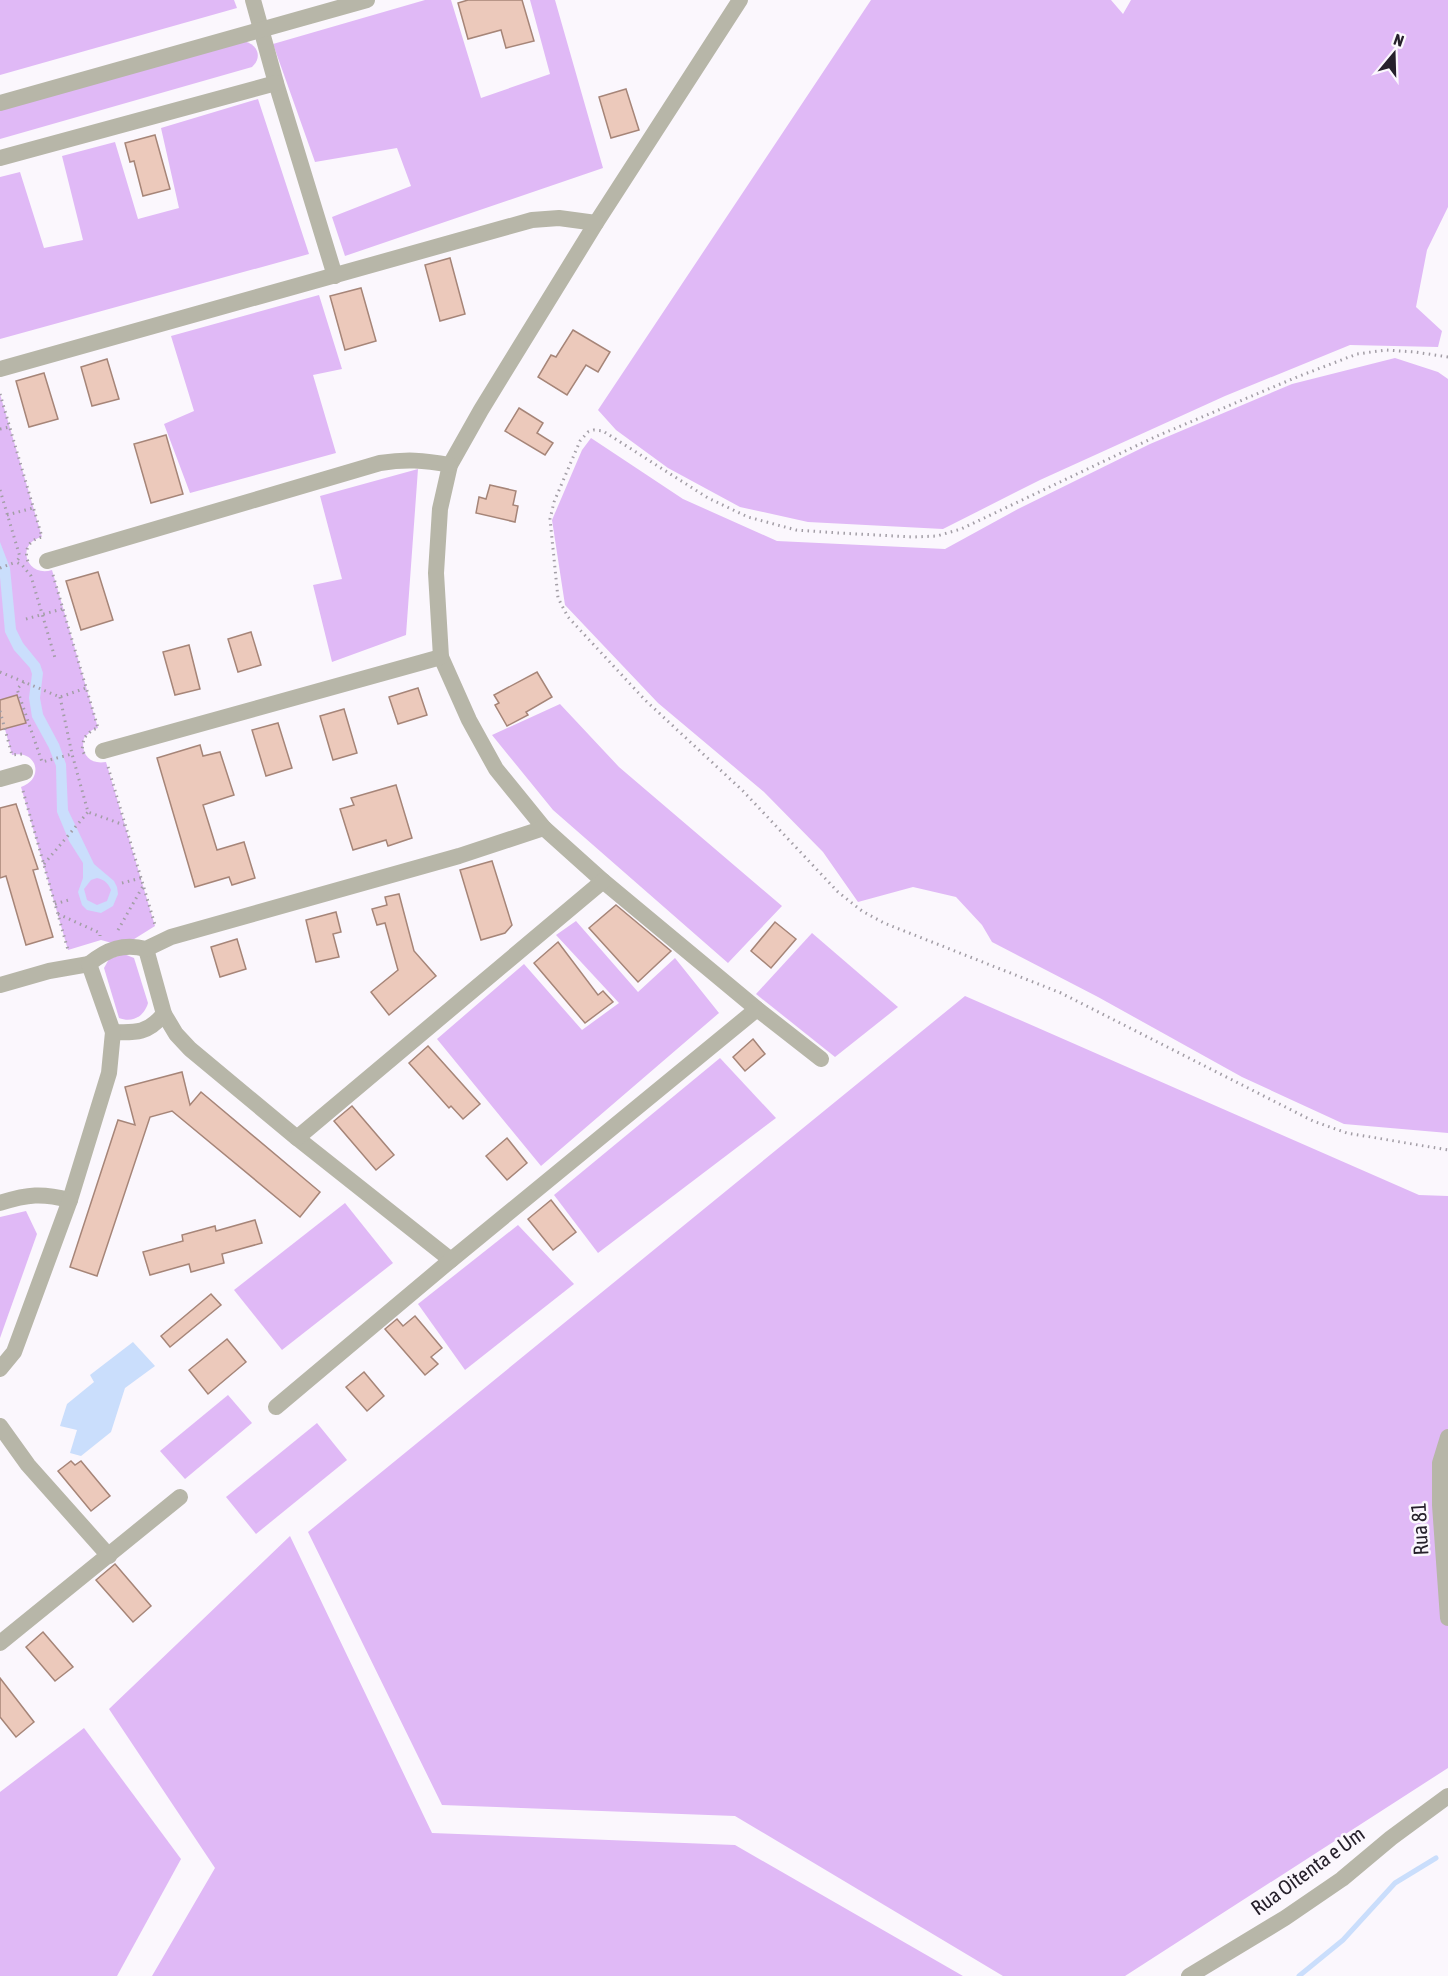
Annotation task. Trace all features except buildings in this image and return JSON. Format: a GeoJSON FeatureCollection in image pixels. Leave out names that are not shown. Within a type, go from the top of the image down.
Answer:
{"type":"FeatureCollection","features":[{"type":"Feature","properties":{"kind":"street"},"geometry":{"type":"LineString","coordinates":[[253,0],[335,276]]}},
{"type":"Feature","properties":{"kind":"street"},"geometry":{"type":"LineString","coordinates":[[0,103],[366,0]]}},
{"type":"Feature","properties":{"kind":"street"},"geometry":{"type":"LineString","coordinates":[[740,0],[596,223],[481,410],[450,465],[440,509],[436,573],[441,657],[469,720],[496,769],[544,828],[603,881],[820,1059]]}},
{"type":"Feature","properties":{"kind":"street"},"geometry":{"type":"LineString","coordinates":[[0,158],[276,83]]}},
{"type":"Feature","properties":{"kind":"street"},"geometry":{"type":"LineString","coordinates":[[0,369],[532,220],[559,218],[596,223]]}},
{"type":"Feature","properties":{"kind":"street"},"geometry":{"type":"LineString","coordinates":[[49,566],[380,463],[404,459],[450,465]]}},
{"type":"Feature","properties":{"kind":"street"},"geometry":{"type":"LineString","coordinates":[[99,758],[441,657]]}},
{"type":"Feature","properties":{"kind":"street"},"geometry":{"type":"LineString","coordinates":[[0,779],[27,771]]}},
{"type":"Feature","properties":{"kind":"street"},"geometry":{"type":"LineString","coordinates":[[0,985],[49,971],[88,964],[111,949],[123,946],[146,949],[171,937],[459,856],[544,828]]}},
{"type":"Feature","properties":{"kind":"street"},"geometry":{"type":"LineString","coordinates":[[297,1138],[603,881]]}},
{"type":"Feature","properties":{"kind":"street"},"geometry":{"type":"LineString","coordinates":[[146,949],[164,1014],[176,1034],[190,1049],[297,1138],[451,1260]]}},
{"type":"Feature","properties":{"kind":"street"},"geometry":{"type":"LineString","coordinates":[[0,1369],[14,1352],[70,1200],[109,1073],[113,1032],[88,964]]}},
{"type":"Feature","properties":{"kind":"street"},"geometry":{"type":"LineString","coordinates":[[276,1407],[451,1260],[758,1010]]}},
{"type":"Feature","properties":{"kind":"street"},"geometry":{"type":"LineString","coordinates":[[113,1032],[133,1033],[145,1030],[155,1025],[164,1014]]}},
{"type":"Feature","properties":{"kind":"street"},"geometry":{"type":"LineString","coordinates":[[0,1203],[38,1194],[70,1200]]}},
{"type":"Feature","properties":{"kind":"street"},"geometry":{"type":"LineString","coordinates":[[0,1426],[28,1466],[109,1556]]}},
{"type":"Feature","properties":{"kind":"street","name":"Rua 81"},"geometry":{"type":"LineString","coordinates":[[1448,1437],[1440,1463],[1440,1505],[1448,1618]]}},
{"type":"Feature","properties":{"kind":"street"},"geometry":{"type":"LineString","coordinates":[[0,1643],[180,1497]]}},
{"type":"Feature","properties":{"kind":"street","name":"Rua Oitenta e Um"},"geometry":{"type":"LineString","coordinates":[[1189,1976],[1285,1918],[1341,1879],[1448,1796]]}},
{"type":"Feature","properties":{"kind":"path"},"geometry":{"type":"LineString","coordinates":[[1448,357],[1386,350],[1356,354],[1297,376],[1157,436],[961,529],[938,536],[913,537],[796,530],[748,517],[708,498],[603,431],[594,430],[588,432],[580,441],[554,502],[550,527],[558,598],[568,617],[645,700],[743,791],[838,892],[862,911],[884,923],[1061,993],[1313,1121],[1347,1134],[1448,1150]]}},
{"type":"Feature","properties":{"kind":"path"},"geometry":{"type":"LineString","coordinates":[[0,394],[42,537],[32,541],[28,546],[26,556],[31,566]]}},
{"type":"Feature","properties":{"kind":"path"},"geometry":{"type":"LineString","coordinates":[[0,429],[10,427]]}},
{"type":"Feature","properties":{"kind":"path"},"geometry":{"type":"LineString","coordinates":[[0,490],[20,557],[16,562],[0,567]]}},
{"type":"Feature","properties":{"kind":"path"},"geometry":{"type":"LineString","coordinates":[[8,515],[33,508]]}},
{"type":"Feature","properties":{"kind":"path"},"geometry":{"type":"LineString","coordinates":[[16,562],[22,565],[31,576],[55,658]]}},
{"type":"Feature","properties":{"kind":"path"},"geometry":{"type":"LineString","coordinates":[[49,566],[98,728],[92,730],[84,738],[82,750],[99,758],[125,825],[155,926],[147,931]]}},
{"type":"Feature","properties":{"kind":"path"},"geometry":{"type":"LineString","coordinates":[[26,619],[63,609]]}},
{"type":"Feature","properties":{"kind":"path"},"geometry":{"type":"LineString","coordinates":[[0,672],[60,697],[86,688]]}},
{"type":"Feature","properties":{"kind":"path"},"geometry":{"type":"LineString","coordinates":[[24,682],[17,689],[42,762],[72,754]]}},
{"type":"Feature","properties":{"kind":"path"},"geometry":{"type":"LineString","coordinates":[[60,697],[72,754],[88,812]]}},
{"type":"Feature","properties":{"kind":"path"},"geometry":{"type":"LineString","coordinates":[[0,711],[12,755],[18,754],[27,771],[21,787],[68,950],[79,946]]}},
{"type":"Feature","properties":{"kind":"path"},"geometry":{"type":"LineString","coordinates":[[88,812],[125,825]]}},
{"type":"Feature","properties":{"kind":"path"},"geometry":{"type":"LineString","coordinates":[[44,864],[88,812]]}},
{"type":"Feature","properties":{"kind":"path"},"geometry":{"type":"LineString","coordinates":[[122,884],[141,878]]}},
{"type":"Feature","properties":{"kind":"path"},"geometry":{"type":"LineString","coordinates":[[123,946],[118,928],[143,886]]}},
{"type":"Feature","properties":{"kind":"path"},"geometry":{"type":"LineString","coordinates":[[55,904],[72,899]]}},
{"type":"Feature","properties":{"kind":"path"},"geometry":{"type":"LineString","coordinates":[[58,914],[100,933],[101,940],[123,946]]}},
{"type":"Feature","properties":{"kind":"shaded area"},"geometry":{"type":"Polygon","coordinates":[[[0,0],[234,0],[237,8],[0,75],[0,0]]]}},
{"type":"Feature","properties":{"kind":"shaded area"},"geometry":{"type":"Polygon","coordinates":[[[425,0],[451,0],[481,98],[550,74],[530,0],[555,0],[603,168],[345,256],[332,217],[411,186],[397,148],[315,162],[273,44],[425,0]]]}},
{"type":"Feature","properties":{"kind":"shaded area"},"geometry":{"type":"Polygon","coordinates":[[[871,0],[1111,0],[1123,14],[1131,0],[1448,0],[1448,207],[1427,250],[1416,307],[1442,331],[1438,347],[1350,345],[1225,396],[1040,480],[943,529],[808,522],[740,507],[668,468],[616,430],[598,410],[871,0]]]}},
{"type":"Feature","properties":{"kind":"shaded area"},"geometry":{"type":"Polygon","coordinates":[[[244,41],[253,45],[257,52],[257,60],[252,67],[0,139],[0,110],[244,41]]]}},
{"type":"Feature","properties":{"kind":"shaded area"},"geometry":{"type":"Polygon","coordinates":[[[258,99],[309,254],[0,339],[0,177],[20,172],[44,248],[83,240],[62,156],[115,142],[138,219],[179,208],[161,128],[258,99]]]}},
{"type":"Feature","properties":{"kind":"shaded area"},"geometry":{"type":"Polygon","coordinates":[[[319,295],[342,369],[313,375],[336,453],[190,493],[164,424],[194,411],[171,336],[319,295]]]}},
{"type":"Feature","properties":{"kind":"shaded area"},"geometry":{"type":"Polygon","coordinates":[[[1395,358],[1438,372],[1448,379],[1448,1133],[1344,1124],[1242,1077],[1098,997],[992,942],[982,925],[956,897],[913,887],[858,902],[823,852],[764,792],[658,703],[565,605],[552,520],[582,450],[591,438],[683,499],[777,541],[945,549],[1018,509],[1150,444],[1292,384],[1395,358]]]}},
{"type":"Feature","properties":{"kind":"shaded area"},"geometry":{"type":"Polygon","coordinates":[[[0,394],[42,537],[34,540],[29,546],[26,552],[27,559],[36,569],[52,570],[98,728],[92,730],[84,738],[85,753],[95,762],[106,762],[155,926],[123,946],[101,940],[68,950],[21,787],[33,778],[35,766],[27,756],[12,755],[0,711],[0,394]]]}},
{"type":"Feature","properties":{"kind":"shaded area"},"geometry":{"type":"Polygon","coordinates":[[[418,469],[406,635],[332,662],[313,585],[342,579],[320,496],[418,469]]]}},
{"type":"Feature","properties":{"kind":"shaded area"},"geometry":{"type":"Polygon","coordinates":[[[560,704],[619,767],[782,906],[728,963],[553,810],[492,735],[560,704]]]}},
{"type":"Feature","properties":{"kind":"shaded area"},"geometry":{"type":"Polygon","coordinates":[[[576,921],[638,992],[675,958],[719,1013],[541,1166],[437,1039],[524,964],[582,1030],[619,1003],[556,935],[576,921]]]}},
{"type":"Feature","properties":{"kind":"shaded area"},"geometry":{"type":"Polygon","coordinates":[[[812,933],[898,1007],[835,1057],[756,994],[812,933]]]}},
{"type":"Feature","properties":{"kind":"shaded area"},"geometry":{"type":"Polygon","coordinates":[[[124,954],[134,958],[148,1003],[144,1012],[137,1018],[128,1020],[119,1018],[104,968],[109,959],[124,954]]]}},
{"type":"Feature","properties":{"kind":"shaded area"},"geometry":{"type":"Polygon","coordinates":[[[965,996],[1419,1195],[1448,1196],[1448,1768],[1125,1976],[1003,1976],[735,1816],[442,1805],[308,1532],[965,996]]]}},
{"type":"Feature","properties":{"kind":"shaded area"},"geometry":{"type":"Polygon","coordinates":[[[720,1058],[776,1118],[598,1253],[554,1195],[720,1058]]]}},
{"type":"Feature","properties":{"kind":"shaded area"},"geometry":{"type":"Polygon","coordinates":[[[345,1203],[393,1263],[282,1350],[234,1290],[345,1203]]]}},
{"type":"Feature","properties":{"kind":"shaded area"},"geometry":{"type":"Polygon","coordinates":[[[26,1211],[37,1234],[0,1338],[0,1217],[26,1211]]]}},
{"type":"Feature","properties":{"kind":"shaded area"},"geometry":{"type":"Polygon","coordinates":[[[518,1225],[574,1284],[465,1370],[418,1304],[518,1225]]]}},
{"type":"Feature","properties":{"kind":"shaded area"},"geometry":{"type":"Polygon","coordinates":[[[228,1395],[252,1423],[185,1479],[160,1451],[228,1395]]]}},
{"type":"Feature","properties":{"kind":"shaded area"},"geometry":{"type":"Polygon","coordinates":[[[317,1423],[347,1460],[256,1534],[226,1497],[317,1423]]]}},
{"type":"Feature","properties":{"kind":"shaded area"},"geometry":{"type":"Polygon","coordinates":[[[290,1536],[432,1833],[735,1845],[963,1976],[152,1976],[215,1868],[109,1709],[290,1536]]]}},
{"type":"Feature","properties":{"kind":"shaded area"},"geometry":{"type":"Polygon","coordinates":[[[84,1728],[181,1859],[117,1976],[0,1976],[0,1792],[84,1728]]]}},
{"type":"Feature","properties":{"kind":"water"},"geometry":{"type":"Polygon","coordinates":[[[0,542],[10,568],[16,629],[23,643],[40,664],[43,673],[40,698],[43,714],[59,744],[66,764],[68,810],[94,864],[114,881],[117,887],[118,894],[113,906],[101,913],[87,910],[82,905],[78,892],[83,878],[83,863],[69,841],[57,812],[56,766],[32,717],[29,698],[32,674],[30,668],[14,650],[5,632],[0,577],[0,542]],[[97,878],[91,880],[84,889],[87,900],[97,905],[107,901],[111,890],[106,882],[97,878]]]}},
{"type":"Feature","properties":{"kind":"water"},"geometry":{"type":"Polygon","coordinates":[[[133,1342],[155,1366],[125,1388],[111,1432],[81,1456],[70,1453],[77,1430],[60,1426],[67,1404],[94,1382],[90,1375],[133,1342]]]}},
{"type":"Feature","properties":{"kind":"waterway"},"geometry":{"type":"LineString","coordinates":[[1299,1976],[1343,1940],[1395,1883],[1436,1858]]}}]}
